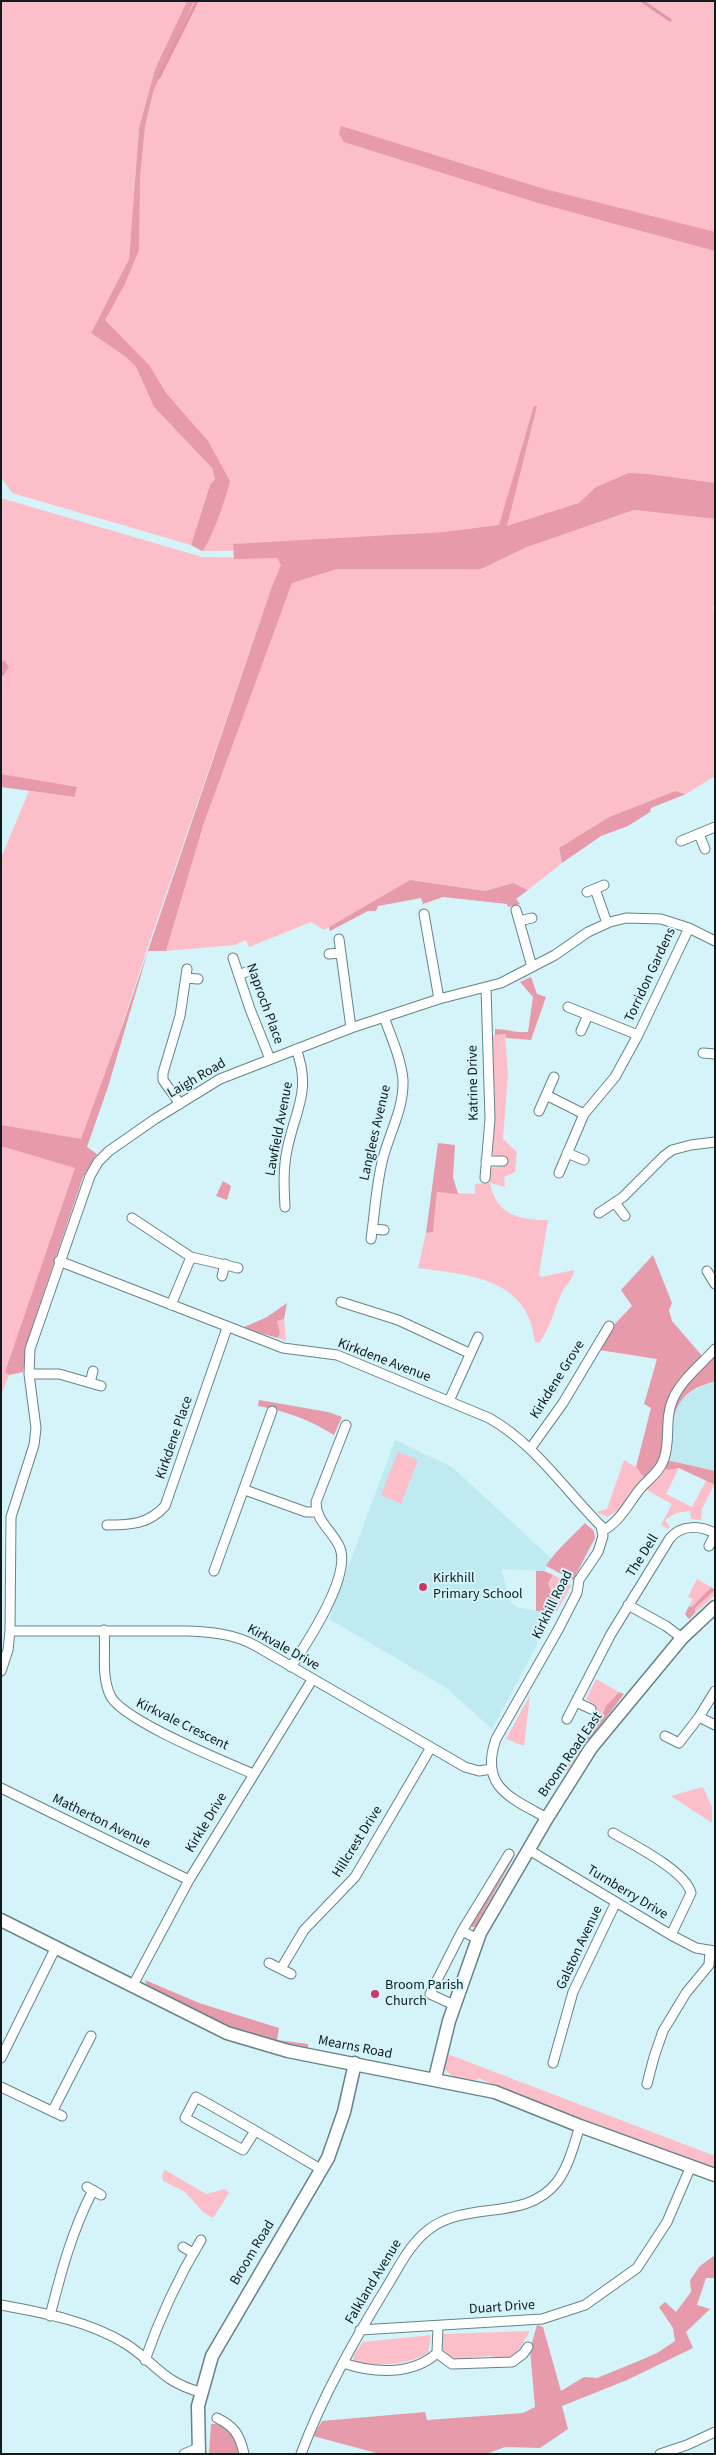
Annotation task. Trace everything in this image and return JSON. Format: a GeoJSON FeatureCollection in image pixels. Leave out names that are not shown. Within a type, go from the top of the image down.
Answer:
{"type":"FeatureCollection","features":[{"type":"Feature","properties":{"kind":"street"},"geometry":{"type":"LineString","coordinates":[[681,842],[715,827]]}},
{"type":"Feature","properties":{"kind":"street"},"geometry":{"type":"LineString","coordinates":[[699,834],[705,848]]}},
{"type":"Feature","properties":{"kind":"street"},"geometry":{"type":"LineString","coordinates":[[595,889],[607,923]]}},
{"type":"Feature","properties":{"kind":"street"},"geometry":{"type":"LineString","coordinates":[[516,910],[532,967]]}},
{"type":"Feature","properties":{"kind":"street"},"geometry":{"type":"LineString","coordinates":[[424,914],[421,926],[439,999]]}},
{"type":"Feature","properties":{"kind":"street"},"geometry":{"type":"LineString","coordinates":[[519,921],[532,918]]}},
{"type":"Feature","properties":{"kind":"street","name":"Laigh Road"},"geometry":{"type":"LineString","coordinates":[[1,1671],[8,1650],[10,1631],[11,1517],[34,1445],[36,1428],[29,1374],[30,1349],[59,1261],[90,1176],[98,1162],[126,1138],[220,1079],[351,1028],[439,999],[486,988],[515,977],[555,955],[588,932],[607,923],[626,918],[661,919],[689,928],[715,941]]}},
{"type":"Feature","properties":{"kind":"street","name":"Torridon Gardens"},"geometry":{"type":"LineString","coordinates":[[559,1172],[584,1114],[615,1077],[638,1035],[689,928]]}},
{"type":"Feature","properties":{"kind":"street"},"geometry":{"type":"LineString","coordinates":[[338,939],[351,1028]]}},
{"type":"Feature","properties":{"kind":"street"},"geometry":{"type":"LineString","coordinates":[[329,954],[340,953]]}},
{"type":"Feature","properties":{"kind":"street","name":"Naproch Place"},"geometry":{"type":"LineString","coordinates":[[233,958],[270,1059]]}},
{"type":"Feature","properties":{"kind":"street"},"geometry":{"type":"LineString","coordinates":[[239,975],[251,970]]}},
{"type":"Feature","properties":{"kind":"street"},"geometry":{"type":"LineString","coordinates":[[180,1104],[163,1080],[163,1073],[180,1016],[187,973],[198,979]]}},
{"type":"Feature","properties":{"kind":"street","name":"Katrine Drive"},"geometry":{"type":"LineString","coordinates":[[485,1178],[490,1119],[486,988]]}},
{"type":"Feature","properties":{"kind":"street","name":"Torridon Gardens"},"geometry":{"type":"LineString","coordinates":[[568,1007],[638,1035]]}},
{"type":"Feature","properties":{"kind":"street"},"geometry":{"type":"LineString","coordinates":[[581,1031],[588,1015]]}},
{"type":"Feature","properties":{"kind":"street","name":"Langlees Avenue"},"geometry":{"type":"LineString","coordinates":[[371,1239],[377,1185],[383,1158],[396,1123],[403,1090],[400,1064],[384,1017]]}},
{"type":"Feature","properties":{"kind":"street","name":"Lawfield Avenue"},"geometry":{"type":"LineString","coordinates":[[285,1207],[279,1185],[300,1106],[304,1081],[304,1071],[296,1049]]}},
{"type":"Feature","properties":{"kind":"street"},"geometry":{"type":"LineString","coordinates":[[703,1053],[715,1054]]}},
{"type":"Feature","properties":{"kind":"street"},"geometry":{"type":"LineString","coordinates":[[538,1111],[554,1077]]}},
{"type":"Feature","properties":{"kind":"street"},"geometry":{"type":"LineString","coordinates":[[546,1094],[584,1114]]}},
{"type":"Feature","properties":{"kind":"street"},"geometry":{"type":"LineString","coordinates":[[599,1212],[615,1203],[672,1150],[715,1142]]}},
{"type":"Feature","properties":{"kind":"street"},"geometry":{"type":"LineString","coordinates":[[567,1153],[584,1160]]}},
{"type":"Feature","properties":{"kind":"street"},"geometry":{"type":"LineString","coordinates":[[486,1161],[503,1161]]}},
{"type":"Feature","properties":{"kind":"street"},"geometry":{"type":"LineString","coordinates":[[615,1203],[625,1216]]}},
{"type":"Feature","properties":{"kind":"street"},"geometry":{"type":"LineString","coordinates":[[132,1218],[191,1256],[238,1268]]}},
{"type":"Feature","properties":{"kind":"street"},"geometry":{"type":"LineString","coordinates":[[134,1232],[140,1223]]}},
{"type":"Feature","properties":{"kind":"street"},"geometry":{"type":"LineString","coordinates":[[373,1229],[384,1230]]}},
{"type":"Feature","properties":{"kind":"street"},"geometry":{"type":"LineString","coordinates":[[171,1305],[191,1256]]}},
{"type":"Feature","properties":{"kind":"street","name":"Kirkdene Avenue"},"geometry":{"type":"LineString","coordinates":[[59,1261],[283,1348],[337,1355],[502,1425],[530,1448],[600,1526],[602,1531]]}},
{"type":"Feature","properties":{"kind":"street"},"geometry":{"type":"LineString","coordinates":[[222,1276],[225,1264]]}},
{"type":"Feature","properties":{"kind":"street"},"geometry":{"type":"LineString","coordinates":[[707,1271],[715,1284]]}},
{"type":"Feature","properties":{"kind":"street"},"geometry":{"type":"LineString","coordinates":[[341,1302],[398,1320],[469,1353]]}},
{"type":"Feature","properties":{"kind":"street"},"geometry":{"type":"LineString","coordinates":[[349,1315],[353,1306]]}},
{"type":"Feature","properties":{"kind":"street","name":"Kirkdene Grove"},"geometry":{"type":"LineString","coordinates":[[530,1448],[563,1403],[599,1332],[609,1326]]}},
{"type":"Feature","properties":{"kind":"street","name":"Kirkdene Place"},"geometry":{"type":"LineString","coordinates":[[107,1525],[147,1521],[156,1516],[165,1506],[228,1328]]}},
{"type":"Feature","properties":{"kind":"street"},"geometry":{"type":"LineString","coordinates":[[449,1401],[469,1353],[478,1337]]}},
{"type":"Feature","properties":{"kind":"street"},"geometry":{"type":"LineString","coordinates":[[602,1531],[611,1527],[641,1488],[661,1467],[665,1458],[668,1436],[667,1418],[673,1399],[681,1386],[715,1349]]}},
{"type":"Feature","properties":{"kind":"street"},"geometry":{"type":"LineString","coordinates":[[90,1383],[93,1371]]}},
{"type":"Feature","properties":{"kind":"street"},"geometry":{"type":"LineString","coordinates":[[29,1374],[59,1374],[101,1386]]}},
{"type":"Feature","properties":{"kind":"street"},"geometry":{"type":"LineString","coordinates":[[214,1571],[245,1490],[272,1411]]}},
{"type":"Feature","properties":{"kind":"street"},"geometry":{"type":"LineString","coordinates":[[291,1666],[324,1613],[340,1572],[340,1550],[316,1512],[318,1492],[346,1425]]}},
{"type":"Feature","properties":{"kind":"street"},"geometry":{"type":"LineString","coordinates":[[245,1490],[306,1512],[316,1512]]}},
{"type":"Feature","properties":{"kind":"street"},"geometry":{"type":"LineString","coordinates":[[118,1525],[118,1536]]}},
{"type":"Feature","properties":{"kind":"street","name":"The Dell"},"geometry":{"type":"LineString","coordinates":[[567,1719],[628,1605],[674,1533],[688,1528],[702,1527],[715,1534]]}},
{"type":"Feature","properties":{"kind":"street","name":"Kirkhill Road"},"geometry":{"type":"LineString","coordinates":[[491,1769],[491,1752],[496,1739],[558,1630],[577,1593],[579,1580],[598,1552],[602,1543],[602,1531]]}},
{"type":"Feature","properties":{"kind":"street"},"geometry":{"type":"LineString","coordinates":[[709,1546],[715,1534]]}},
{"type":"Feature","properties":{"kind":"street"},"geometry":{"type":"LineString","coordinates":[[628,1605],[666,1626],[682,1638]]}},
{"type":"Feature","properties":{"kind":"street","name":"Broom Road East"},"geometry":{"type":"LineString","coordinates":[[434,2078],[454,2005],[478,1939],[547,1818],[591,1748],[682,1638],[715,1607]]}},
{"type":"Feature","properties":{"kind":"street","name":"Kirkvale Crescent"},"geometry":{"type":"LineString","coordinates":[[104,1630],[105,1675],[107,1688],[115,1704],[136,1719],[253,1774]]}},
{"type":"Feature","properties":{"kind":"street","name":"Kirkvale Drive"},"geometry":{"type":"LineString","coordinates":[[10,1631],[210,1631],[247,1641],[471,1770],[491,1769]]}},
{"type":"Feature","properties":{"kind":"street","name":"Kirkle Drive"},"geometry":{"type":"LineString","coordinates":[[133,1985],[189,1880],[312,1680]]}},
{"type":"Feature","properties":{"kind":"street"},"geometry":{"type":"LineString","coordinates":[[665,1736],[679,1743],[714,1694]]}},
{"type":"Feature","properties":{"kind":"street"},"geometry":{"type":"LineString","coordinates":[[576,1702],[591,1709]]}},
{"type":"Feature","properties":{"kind":"street"},"geometry":{"type":"LineString","coordinates":[[699,1717],[715,1725]]}},
{"type":"Feature","properties":{"kind":"street","name":"Hillcrest Drive"},"geometry":{"type":"LineString","coordinates":[[282,1967],[304,1930],[355,1877],[430,1748]]}},
{"type":"Feature","properties":{"kind":"street"},"geometry":{"type":"LineString","coordinates":[[491,1769],[496,1783],[509,1797],[547,1818]]}},
{"type":"Feature","properties":{"kind":"street","name":"Matherton Avenue"},"geometry":{"type":"LineString","coordinates":[[1,1788],[189,1880]]}},
{"type":"Feature","properties":{"kind":"street"},"geometry":{"type":"LineString","coordinates":[[613,1832],[650,1855],[690,1886],[691,1893],[689,1899],[670,1934]]}},
{"type":"Feature","properties":{"kind":"street","name":"Turnberry Drive"},"geometry":{"type":"LineString","coordinates":[[529,1850],[670,1934],[696,1948],[712,1951]]}},
{"type":"Feature","properties":{"kind":"street"},"geometry":{"type":"LineString","coordinates":[[454,2005],[430,1994],[462,1931],[509,1854]]}},
{"type":"Feature","properties":{"kind":"street","name":"Galston Avenue"},"geometry":{"type":"LineString","coordinates":[[553,2063],[573,1992],[616,1902]]}},
{"type":"Feature","properties":{"kind":"street","name":"Mearns Road"},"geometry":{"type":"LineString","coordinates":[[1,1920],[227,2033],[288,2051],[434,2078],[495,2092],[580,2126],[715,2175]]}},
{"type":"Feature","properties":{"kind":"street"},"geometry":{"type":"LineString","coordinates":[[462,1931],[478,1939]]}},
{"type":"Feature","properties":{"kind":"street"},"geometry":{"type":"LineString","coordinates":[[1,2058],[56,1947]]}},
{"type":"Feature","properties":{"kind":"street"},"geometry":{"type":"LineString","coordinates":[[647,2084],[663,2031],[686,1993],[708,1965],[712,1951]]}},
{"type":"Feature","properties":{"kind":"street"},"geometry":{"type":"LineString","coordinates":[[269,1963],[282,1967],[291,1974]]}},
{"type":"Feature","properties":{"kind":"street"},"geometry":{"type":"LineString","coordinates":[[53,2110],[91,2036]]}},
{"type":"Feature","properties":{"kind":"street","name":"Broom Road"},"geometry":{"type":"LineString","coordinates":[[184,2454],[198,2451],[197,2418],[200,2392],[206,2371],[218,2343],[322,2170],[342,2121],[355,2063]]}},
{"type":"Feature","properties":{"kind":"street"},"geometry":{"type":"LineString","coordinates":[[1,2087],[53,2110],[62,2116]]}},
{"type":"Feature","properties":{"kind":"street"},"geometry":{"type":"LineString","coordinates":[[255,2131],[243,2150],[185,2118],[196,2097],[255,2131],[322,2170]]}},
{"type":"Feature","properties":{"kind":"street","name":"Falkland Avenue"},"geometry":{"type":"LineString","coordinates":[[301,2454],[317,2411],[360,2330],[415,2241],[448,2218],[464,2212],[506,2209],[524,2204],[542,2195],[557,2181],[566,2166],[580,2126]]}},
{"type":"Feature","properties":{"kind":"street","name":"Duart Drive"},"geometry":{"type":"LineString","coordinates":[[360,2330],[542,2319],[584,2305],[637,2268],[667,2222],[691,2166]]}},
{"type":"Feature","properties":{"kind":"street"},"geometry":{"type":"LineString","coordinates":[[50,2316],[66,2252],[79,2218],[94,2191]]}},
{"type":"Feature","properties":{"kind":"street"},"geometry":{"type":"LineString","coordinates":[[145,2360],[161,2316],[201,2240]]}},
{"type":"Feature","properties":{"kind":"street"},"geometry":{"type":"LineString","coordinates":[[183,2247],[193,2253]]}},
{"type":"Feature","properties":{"kind":"street"},"geometry":{"type":"LineString","coordinates":[[1,2305],[100,2330],[126,2344],[171,2380],[200,2392]]}},
{"type":"Feature","properties":{"kind":"street"},"geometry":{"type":"LineString","coordinates":[[343,2363],[376,2371],[416,2367],[427,2362],[437,2353],[438,2326]]}},
{"type":"Feature","properties":{"kind":"street"},"geometry":{"type":"LineString","coordinates":[[437,2353],[452,2364],[483,2364],[512,2362],[523,2354],[528,2347]]}},
{"type":"Feature","properties":{"kind":"street"},"geometry":{"type":"LineString","coordinates":[[216,2418],[230,2424],[239,2434],[244,2454]]}},
{"type":"Feature","properties":{"kind":"street"},"geometry":{"type":"LineString","coordinates":[[660,2454],[687,2445],[715,2432]]}},
{"type":"Feature","properties":{"kind":"shaded area"},"geometry":{"type":"Polygon","coordinates":[[[1,1],[187,1],[155,69],[139,128],[129,259],[91,333],[126,357],[136,367],[154,407],[212,468],[215,479],[210,485],[191,545],[12,493],[1,477],[1,1]]]}},
{"type":"Feature","properties":{"kind":"shaded area"},"geometry":{"type":"Polygon","coordinates":[[[187,1],[194,1],[153,92],[145,126],[140,176],[139,250],[124,286],[105,320],[149,365],[166,393],[208,441],[230,481],[214,529],[202,551],[191,545],[210,485],[215,479],[212,468],[154,407],[136,367],[126,357],[91,333],[129,259],[139,128],[155,69],[187,1]]]}},
{"type":"Feature","properties":{"kind":"shaded area"},"geometry":{"type":"Polygon","coordinates":[[[193,1],[715,1],[715,490],[555,513],[509,530],[300,550],[202,551],[213,502],[217,466],[141,365],[99,328],[134,254],[142,124],[151,93],[193,1]]]}},
{"type":"Feature","properties":{"kind":"shaded area"},"geometry":{"type":"Polygon","coordinates":[[[341,126],[541,188],[715,232],[715,251],[538,203],[344,142],[339,134],[341,126]]]}},
{"type":"Feature","properties":{"kind":"shaded area"},"geometry":{"type":"Polygon","coordinates":[[[534,406],[537,406],[507,526],[579,503],[596,487],[629,473],[715,483],[715,519],[634,510],[527,547],[481,569],[337,569],[292,583],[204,823],[166,951],[148,951],[108,1087],[87,1147],[97,1154],[83,1177],[33,1324],[23,1372],[9,1375],[5,1372],[75,1168],[1,1146],[1,1125],[81,1139],[123,1024],[271,589],[281,565],[277,558],[234,559],[233,544],[445,532],[499,525],[534,406]]]}},
{"type":"Feature","properties":{"kind":"shaded area"},"geometry":{"type":"Polygon","coordinates":[[[1,498],[202,557],[277,558],[282,565],[271,589],[147,949],[52,1240],[5,1372],[9,1375],[1,1395],[1,858],[29,791],[75,797],[77,788],[1,774],[1,679],[3,678],[4,660],[1,662],[1,498]]]}},
{"type":"Feature","properties":{"kind":"shaded area"},"geometry":{"type":"Polygon","coordinates":[[[634,510],[715,519],[715,604],[713,607],[715,619],[715,776],[686,794],[675,791],[609,817],[559,848],[562,863],[528,890],[513,883],[485,891],[410,880],[324,930],[311,922],[249,947],[246,940],[234,945],[166,951],[204,823],[292,582],[337,569],[481,569],[527,547],[634,510]]]}},
{"type":"Feature","properties":{"kind":"shaded area"},"geometry":{"type":"Polygon","coordinates":[[[4,660],[9,667],[1,679],[1,662],[4,660]]]}},
{"type":"Feature","properties":{"kind":"shaded area"},"geometry":{"type":"Polygon","coordinates":[[[1,774],[77,787],[75,797],[1,787],[1,774]]]}},
{"type":"Feature","properties":{"kind":"shaded area"},"geometry":{"type":"Polygon","coordinates":[[[675,791],[686,794],[651,808],[650,812],[628,826],[601,836],[562,863],[559,848],[609,817],[675,791]]]}},
{"type":"Feature","properties":{"kind":"shaded area"},"geometry":{"type":"Polygon","coordinates":[[[410,880],[485,891],[513,883],[528,890],[516,899],[520,904],[508,907],[507,904],[443,897],[423,904],[421,898],[378,906],[376,911],[368,911],[330,931],[329,927],[410,880]]]}},
{"type":"Feature","properties":{"kind":"shaded area"},"geometry":{"type":"Polygon","coordinates":[[[531,977],[537,994],[546,997],[531,1040],[506,1038],[505,1034],[495,1035],[495,1029],[528,1032],[533,997],[520,982],[531,977]]]}},
{"type":"Feature","properties":{"kind":"shaded area"},"geometry":{"type":"Polygon","coordinates":[[[505,1034],[508,1074],[503,1139],[517,1152],[515,1172],[504,1177],[505,1187],[490,1183],[489,1173],[491,1168],[504,1166],[504,1158],[496,1157],[490,1150],[491,1035],[505,1034]]]}},
{"type":"Feature","properties":{"kind":"shaded area"},"geometry":{"type":"Polygon","coordinates":[[[438,1143],[455,1145],[453,1177],[458,1194],[437,1192],[433,1232],[426,1233],[438,1143]]]}},
{"type":"Feature","properties":{"kind":"shaded area"},"geometry":{"type":"Polygon","coordinates":[[[223,1181],[231,1186],[227,1200],[216,1196],[223,1181]]]}},
{"type":"Feature","properties":{"kind":"shaded area"},"geometry":{"type":"Polygon","coordinates":[[[490,1183],[493,1194],[498,1202],[510,1214],[528,1219],[548,1220],[539,1274],[541,1277],[574,1270],[571,1279],[562,1292],[547,1331],[539,1343],[535,1342],[530,1321],[521,1304],[509,1292],[476,1278],[418,1268],[426,1233],[433,1232],[437,1192],[475,1194],[475,1184],[490,1183]]]}},
{"type":"Feature","properties":{"kind":"shaded area"},"geometry":{"type":"Polygon","coordinates":[[[653,1255],[672,1303],[669,1310],[672,1321],[704,1358],[670,1398],[665,1410],[663,1456],[646,1480],[636,1467],[651,1408],[644,1404],[657,1359],[599,1350],[610,1329],[632,1306],[621,1290],[653,1255]]]}},
{"type":"Feature","properties":{"kind":"shaded area"},"geometry":{"type":"Polygon","coordinates":[[[287,1303],[284,1319],[277,1321],[280,1333],[278,1338],[242,1328],[267,1317],[287,1303]]]}},
{"type":"Feature","properties":{"kind":"shaded area"},"geometry":{"type":"Polygon","coordinates":[[[284,1319],[286,1341],[278,1338],[280,1333],[277,1321],[284,1319]]]}},
{"type":"Feature","properties":{"kind":"shaded area"},"geometry":{"type":"Polygon","coordinates":[[[715,1355],[715,1381],[692,1390],[683,1398],[678,1406],[672,1423],[667,1460],[715,1471],[715,1485],[679,1468],[669,1470],[661,1468],[669,1423],[676,1401],[687,1382],[715,1355]]]}},
{"type":"Feature","properties":{"kind":"shaded area"},"geometry":{"type":"Polygon","coordinates":[[[715,1381],[715,1471],[667,1460],[674,1413],[680,1401],[691,1391],[715,1381]]]}},
{"type":"Feature","properties":{"kind":"shaded area"},"geometry":{"type":"Polygon","coordinates":[[[259,1400],[328,1412],[342,1417],[334,1435],[298,1417],[258,1406],[259,1400]]]}},
{"type":"Feature","properties":{"kind":"shaded area","name":"Kirkhill Primary School"},"geometry":{"type":"Polygon","coordinates":[[[395,1440],[452,1467],[551,1558],[544,1571],[501,1569],[511,1603],[517,1607],[547,1613],[537,1634],[537,1645],[492,1729],[445,1687],[329,1619],[395,1440]]]}},
{"type":"Feature","properties":{"kind":"shaded area"},"geometry":{"type":"Polygon","coordinates":[[[398,1452],[418,1460],[401,1504],[381,1495],[398,1452]]]}},
{"type":"Feature","properties":{"kind":"shaded area"},"geometry":{"type":"Polygon","coordinates":[[[624,1460],[636,1467],[646,1480],[619,1510],[607,1517],[596,1512],[607,1509],[624,1460]]]}},
{"type":"Feature","properties":{"kind":"shaded area"},"geometry":{"type":"Polygon","coordinates":[[[661,1468],[669,1470],[679,1468],[666,1494],[692,1507],[706,1481],[714,1485],[702,1509],[701,1520],[691,1519],[690,1511],[676,1513],[665,1520],[670,1527],[668,1529],[661,1525],[672,1504],[643,1488],[661,1468]]]}},
{"type":"Feature","properties":{"kind":"shaded area"},"geometry":{"type":"Polygon","coordinates":[[[585,1523],[594,1531],[595,1538],[573,1580],[546,1566],[559,1549],[585,1523]]]}},
{"type":"Feature","properties":{"kind":"shaded area"},"geometry":{"type":"Polygon","coordinates":[[[536,1571],[544,1571],[553,1575],[548,1583],[554,1599],[547,1613],[536,1611],[536,1571]]]}},
{"type":"Feature","properties":{"kind":"shaded area"},"geometry":{"type":"Polygon","coordinates":[[[553,1575],[569,1583],[571,1586],[557,1611],[546,1616],[554,1599],[548,1583],[553,1575]]]}},
{"type":"Feature","properties":{"kind":"shaded area"},"geometry":{"type":"Polygon","coordinates":[[[697,1579],[711,1587],[692,1607],[689,1606],[693,1599],[688,1597],[697,1579]]]}},
{"type":"Feature","properties":{"kind":"shaded area"},"geometry":{"type":"Polygon","coordinates":[[[711,1587],[715,1590],[695,1608],[695,1613],[689,1619],[685,1614],[689,1606],[692,1607],[711,1587]]]}},
{"type":"Feature","properties":{"kind":"shaded area"},"geometry":{"type":"Polygon","coordinates":[[[715,1590],[715,1595],[695,1613],[695,1608],[715,1590]]]}},
{"type":"Feature","properties":{"kind":"shaded area"},"geometry":{"type":"Polygon","coordinates":[[[596,1679],[619,1692],[599,1717],[591,1713],[595,1705],[586,1699],[596,1679]]]}},
{"type":"Feature","properties":{"kind":"shaded area"},"geometry":{"type":"Polygon","coordinates":[[[619,1692],[624,1694],[589,1740],[587,1739],[588,1727],[594,1730],[606,1706],[619,1692]]]}},
{"type":"Feature","properties":{"kind":"shaded area"},"geometry":{"type":"Polygon","coordinates":[[[530,1695],[524,1746],[506,1739],[530,1695]]]}},
{"type":"Feature","properties":{"kind":"shaded area"},"geometry":{"type":"Polygon","coordinates":[[[580,1742],[581,1744],[583,1742],[584,1746],[567,1771],[564,1770],[580,1742]]]}},
{"type":"Feature","properties":{"kind":"shaded area"},"geometry":{"type":"Polygon","coordinates":[[[703,1787],[712,1807],[712,1823],[671,1796],[703,1787]]]}},
{"type":"Feature","properties":{"kind":"shaded area"},"geometry":{"type":"Polygon","coordinates":[[[514,1854],[475,1927],[472,1927],[470,1924],[514,1854]]]}},
{"type":"Feature","properties":{"kind":"shaded area"},"geometry":{"type":"Polygon","coordinates":[[[145,1980],[199,2003],[279,2028],[277,2040],[308,2044],[308,2048],[266,2040],[225,2025],[147,1987],[145,1980]]]}},
{"type":"Feature","properties":{"kind":"shaded area"},"geometry":{"type":"Polygon","coordinates":[[[445,2053],[715,2156],[715,2169],[566,2117],[479,2078],[477,2080],[455,2078],[443,2068],[445,2053]]]}},
{"type":"Feature","properties":{"kind":"shaded area"},"geometry":{"type":"Polygon","coordinates":[[[165,2170],[206,2194],[225,2189],[229,2193],[213,2218],[203,2212],[185,2192],[163,2181],[162,2175],[165,2170]]]}},
{"type":"Feature","properties":{"kind":"shaded area"},"geometry":{"type":"Polygon","coordinates":[[[715,2255],[715,2278],[706,2278],[697,2305],[710,2309],[686,2332],[693,2348],[627,2380],[562,2406],[568,2429],[540,2448],[505,2447],[486,2454],[380,2454],[313,2436],[322,2421],[425,2412],[427,2420],[523,2413],[535,2407],[530,2350],[537,2325],[543,2327],[561,2391],[584,2377],[597,2378],[657,2353],[675,2341],[673,2328],[659,2307],[665,2302],[676,2312],[691,2292],[690,2280],[700,2266],[715,2255]]]}},
{"type":"Feature","properties":{"kind":"shaded area"},"geometry":{"type":"Polygon","coordinates":[[[530,2331],[514,2358],[495,2360],[492,2356],[472,2357],[471,2362],[452,2359],[445,2353],[441,2342],[441,2334],[530,2331]]]}},
{"type":"Feature","properties":{"kind":"shaded area"},"geometry":{"type":"Polygon","coordinates":[[[431,2335],[428,2353],[419,2357],[392,2364],[354,2362],[353,2356],[363,2342],[431,2335]]]}},
{"type":"Feature","properties":{"kind":"shaded area"},"geometry":{"type":"Polygon","coordinates":[[[211,2424],[223,2424],[226,2427],[235,2441],[238,2454],[209,2454],[211,2424]]]}},
{"type":"Feature","properties":{"kind":"waterway"},"geometry":{"type":"LineString","coordinates":[[159,77],[197,1]]}},
{"type":"Feature","properties":{"kind":"waterway"},"geometry":{"type":"LineString","coordinates":[[642,1],[670,20]]}},
{"type":"Feature","properties":{"kind":"place","name":"Kirkhill Primary School"},"geometry":{"type":"Point","coordinates":[423,1587]}},
{"type":"Feature","properties":{"kind":"place","name":"Broom Parish Church"},"geometry":{"type":"Point","coordinates":[375,1994]}}]}
